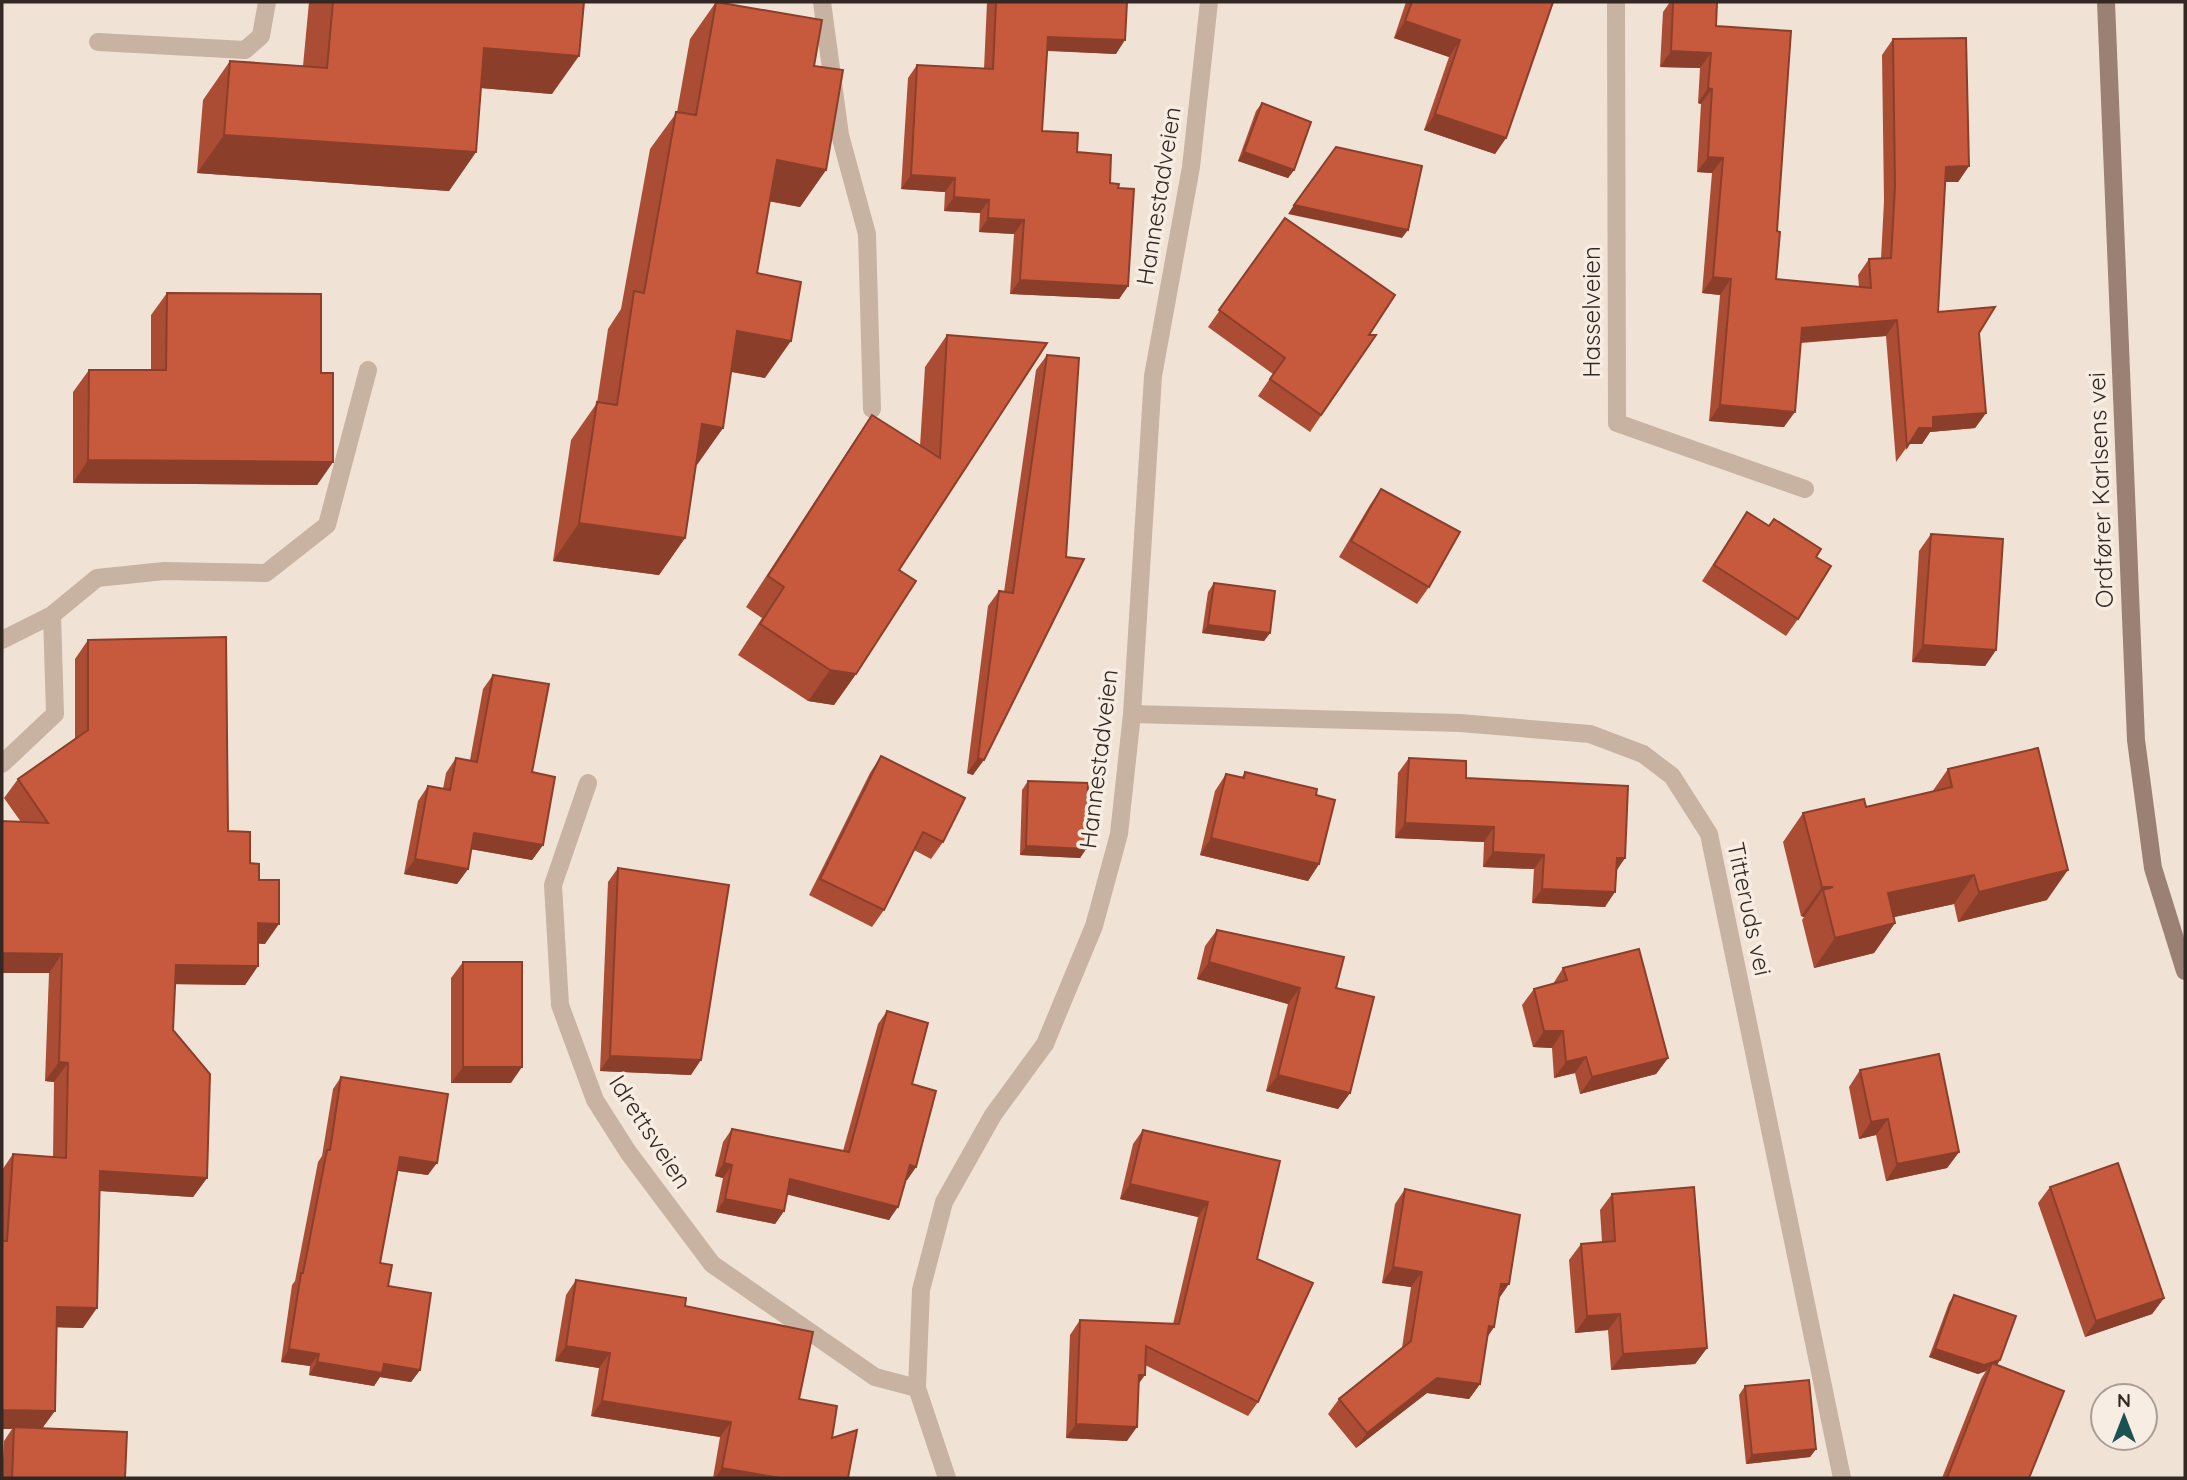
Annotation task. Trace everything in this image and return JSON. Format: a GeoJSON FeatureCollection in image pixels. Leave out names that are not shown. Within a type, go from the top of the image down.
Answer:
{"type":"FeatureCollection","features":[{"type":"Feature","properties":{"kind":"street"},"geometry":{"type":"LineString","coordinates":[[98,41],[246,50],[261,36],[267,2]]}},
{"type":"Feature","properties":{"kind":"street"},"geometry":{"type":"LineString","coordinates":[[822,2],[840,135],[867,234],[872,409]]}},
{"type":"Feature","properties":{"kind":"street","name":"Hannestadveien"},"geometry":{"type":"LineString","coordinates":[[947,1478],[917,1388],[921,1290],[944,1202],[993,1115],[1045,1044],[1094,926],[1119,834],[1132,714],[1153,376],[1191,167],[1209,2]]}},
{"type":"Feature","properties":{"kind":"street","name":"Hasselveien"},"geometry":{"type":"LineString","coordinates":[[1616,2],[1617,423],[1805,489]]}},
{"type":"Feature","properties":{"kind":"street","name":"Ordfører Karlsens vei"},"geometry":{"type":"LineString","coordinates":[[2106,2],[2136,740],[2153,868],[2185,971]]}},
{"type":"Feature","properties":{"kind":"street"},"geometry":{"type":"LineString","coordinates":[[2,640],[52,615],[97,578],[164,571],[266,573],[327,525],[368,370]]}},
{"type":"Feature","properties":{"kind":"street"},"geometry":{"type":"LineString","coordinates":[[2,764],[55,715],[52,615]]}},
{"type":"Feature","properties":{"kind":"street","name":"Titteruds vei"},"geometry":{"type":"LineString","coordinates":[[1132,714],[1460,723],[1590,734],[1643,754],[1672,776],[1709,834],[1843,1478]]}},
{"type":"Feature","properties":{"kind":"street","name":"Idrettsveien"},"geometry":{"type":"LineString","coordinates":[[588,782],[553,886],[560,1005],[594,1100],[628,1152],[712,1264],[875,1377],[917,1388]]}},
{"type":"Feature","properties":{"kind":"building"},"geometry":{"type":"Polygon","coordinates":[[[333,2],[584,2],[579,56],[484,48],[476,152],[224,135],[230,61],[327,68],[333,2]]]}},
{"type":"Feature","properties":{"kind":"building"},"geometry":{"type":"Polygon","coordinates":[[[716,2],[822,20],[814,66],[843,70],[826,170],[777,160],[757,273],[801,282],[791,341],[737,331],[723,428],[702,424],[685,538],[579,523],[597,402],[617,405],[634,291],[644,293],[676,112],[696,115],[716,2]]]}},
{"type":"Feature","properties":{"kind":"building"},"geometry":{"type":"Polygon","coordinates":[[[996,2],[1127,2],[1125,40],[1048,37],[1042,131],[1078,133],[1077,152],[1111,155],[1110,183],[1119,184],[1118,188],[1134,189],[1128,286],[1020,280],[1024,220],[988,218],[989,200],[954,197],[955,178],[911,175],[917,65],[993,69],[996,2]]]}},
{"type":"Feature","properties":{"kind":"building"},"geometry":{"type":"Polygon","coordinates":[[[1412,2],[1553,2],[1506,138],[1435,114],[1460,40],[1405,21],[1412,2]]]}},
{"type":"Feature","properties":{"kind":"building"},"geometry":{"type":"Polygon","coordinates":[[[1673,2],[1717,2],[1716,26],[1791,31],[1776,279],[1871,288],[1869,259],[1891,258],[1895,186],[1893,39],[1966,38],[1969,166],[1946,167],[1938,312],[1995,307],[1979,333],[1986,413],[1933,417],[1933,428],[1919,428],[1907,447],[1897,320],[1802,328],[1795,412],[1720,405],[1731,279],[1713,277],[1723,158],[1708,157],[1711,53],[1671,51],[1673,2]]]}},
{"type":"Feature","properties":{"kind":"building"},"geometry":{"type":"Polygon","coordinates":[[[1262,103],[1311,122],[1294,170],[1244,152],[1262,103]]]}},
{"type":"Feature","properties":{"kind":"building"},"geometry":{"type":"Polygon","coordinates":[[[1336,147],[1422,166],[1408,230],[1294,205],[1336,147]]]}},
{"type":"Feature","properties":{"kind":"building"},"geometry":{"type":"Polygon","coordinates":[[[1285,218],[1395,295],[1369,335],[1376,335],[1321,415],[1270,379],[1285,358],[1219,310],[1285,218]]]}},
{"type":"Feature","properties":{"kind":"building"},"geometry":{"type":"Polygon","coordinates":[[[167,293],[321,294],[321,373],[333,373],[333,462],[88,460],[89,370],[166,370],[167,293]]]}},
{"type":"Feature","properties":{"kind":"building"},"geometry":{"type":"Polygon","coordinates":[[[947,335],[1047,343],[899,570],[916,581],[856,674],[830,670],[760,624],[784,587],[768,576],[872,415],[940,458],[947,335]]]}},
{"type":"Feature","properties":{"kind":"building"},"geometry":{"type":"Polygon","coordinates":[[[1047,355],[1079,358],[1066,557],[1084,559],[984,760],[978,758],[999,591],[1013,593],[1047,355]]]}},
{"type":"Feature","properties":{"kind":"building"},"geometry":{"type":"Polygon","coordinates":[[[1381,489],[1460,532],[1429,587],[1351,541],[1381,489]]]}},
{"type":"Feature","properties":{"kind":"building"},"geometry":{"type":"Polygon","coordinates":[[[1747,512],[1769,526],[1774,519],[1821,549],[1816,557],[1831,566],[1798,619],[1714,565],[1747,512]]]}},
{"type":"Feature","properties":{"kind":"building"},"geometry":{"type":"Polygon","coordinates":[[[1931,534],[2003,539],[1996,650],[1923,645],[1931,534]]]}},
{"type":"Feature","properties":{"kind":"building"},"geometry":{"type":"Polygon","coordinates":[[[1214,583],[1275,591],[1270,633],[1208,625],[1214,583]]]}},
{"type":"Feature","properties":{"kind":"building"},"geometry":{"type":"Polygon","coordinates":[[[226,637],[228,831],[250,832],[250,863],[259,864],[259,880],[279,880],[279,924],[258,923],[258,966],[176,965],[173,1030],[210,1074],[207,1178],[100,1171],[97,1308],[57,1307],[55,1411],[2,1410],[2,1241],[7,1241],[13,1154],[66,1158],[68,1063],[59,1062],[62,954],[2,953],[2,821],[48,823],[18,779],[88,730],[88,640],[226,637]]]}},
{"type":"Feature","properties":{"kind":"building"},"geometry":{"type":"Polygon","coordinates":[[[493,675],[549,684],[532,772],[555,777],[543,845],[474,833],[468,869],[415,859],[428,786],[450,790],[456,758],[477,762],[493,675]]]}},
{"type":"Feature","properties":{"kind":"building"},"geometry":{"type":"Polygon","coordinates":[[[2038,748],[2068,870],[1979,892],[1974,875],[1888,893],[1895,923],[1835,938],[1823,890],[1833,887],[1822,887],[1803,813],[1864,799],[1866,807],[1952,787],[1948,769],[2038,748]]]}},
{"type":"Feature","properties":{"kind":"building"},"geometry":{"type":"Polygon","coordinates":[[[881,756],[965,798],[943,842],[923,832],[884,910],[820,879],[881,756]]]}},
{"type":"Feature","properties":{"kind":"building"},"geometry":{"type":"Polygon","coordinates":[[[1409,758],[1466,761],[1466,778],[1628,786],[1625,858],[1617,858],[1615,892],[1542,889],[1544,855],[1493,852],[1494,827],[1405,823],[1409,758]]]}},
{"type":"Feature","properties":{"kind":"building"},"geometry":{"type":"Polygon","coordinates":[[[1245,772],[1317,789],[1316,795],[1335,800],[1319,864],[1211,838],[1226,774],[1244,778],[1245,772]]]}},
{"type":"Feature","properties":{"kind":"building"},"geometry":{"type":"Polygon","coordinates":[[[1028,781],[1088,783],[1086,849],[1026,846],[1028,781]]]}},
{"type":"Feature","properties":{"kind":"building"},"geometry":{"type":"Polygon","coordinates":[[[618,868],[729,885],[701,1060],[610,1056],[618,868]]]}},
{"type":"Feature","properties":{"kind":"building"},"geometry":{"type":"Polygon","coordinates":[[[1217,930],[1344,957],[1336,988],[1374,997],[1350,1093],[1278,1075],[1300,988],[1209,962],[1217,930]]]}},
{"type":"Feature","properties":{"kind":"building"},"geometry":{"type":"Polygon","coordinates":[[[1639,949],[1668,1058],[1592,1077],[1586,1057],[1566,1062],[1563,1031],[1544,1031],[1534,989],[1567,980],[1563,968],[1639,949]]]}},
{"type":"Feature","properties":{"kind":"building"},"geometry":{"type":"Polygon","coordinates":[[[463,962],[522,962],[522,1067],[463,1067],[463,962]]]}},
{"type":"Feature","properties":{"kind":"building"},"geometry":{"type":"Polygon","coordinates":[[[887,1011],[928,1023],[912,1084],[936,1091],[916,1167],[910,1165],[898,1207],[790,1179],[784,1211],[725,1199],[732,1165],[724,1163],[732,1129],[849,1152],[887,1011]]]}},
{"type":"Feature","properties":{"kind":"building"},"geometry":{"type":"Polygon","coordinates":[[[1939,1054],[1959,1152],[1897,1164],[1888,1119],[1871,1122],[1860,1070],[1939,1054]]]}},
{"type":"Feature","properties":{"kind":"building"},"geometry":{"type":"Polygon","coordinates":[[[341,1077],[448,1094],[437,1163],[400,1157],[380,1263],[392,1265],[388,1286],[431,1293],[420,1370],[384,1364],[382,1373],[317,1362],[319,1354],[289,1349],[301,1273],[327,1150],[330,1150],[341,1077]]]}},
{"type":"Feature","properties":{"kind":"building"},"geometry":{"type":"Polygon","coordinates":[[[1143,1130],[1280,1161],[1257,1259],[1313,1283],[1258,1402],[1146,1346],[1145,1375],[1139,1375],[1137,1427],[1076,1424],[1080,1320],[1179,1324],[1208,1202],[1130,1184],[1143,1130]]]}},
{"type":"Feature","properties":{"kind":"building"},"geometry":{"type":"Polygon","coordinates":[[[2118,1163],[2164,1298],[2096,1321],[2050,1187],[2118,1163]]]}},
{"type":"Feature","properties":{"kind":"building"},"geometry":{"type":"Polygon","coordinates":[[[1694,1187],[1707,1348],[1623,1354],[1620,1314],[1587,1316],[1581,1244],[1615,1241],[1612,1194],[1694,1187]]]}},
{"type":"Feature","properties":{"kind":"building"},"geometry":{"type":"Polygon","coordinates":[[[1405,1189],[1520,1215],[1509,1284],[1501,1284],[1494,1327],[1489,1326],[1480,1384],[1437,1378],[1367,1433],[1339,1399],[1411,1341],[1422,1272],[1393,1267],[1405,1189]]]}},
{"type":"Feature","properties":{"kind":"building"},"geometry":{"type":"Polygon","coordinates":[[[576,1280],[686,1298],[685,1306],[813,1332],[799,1399],[837,1406],[832,1438],[857,1430],[848,1478],[780,1478],[722,1468],[731,1422],[602,1401],[610,1353],[566,1346],[576,1280]]]}},
{"type":"Feature","properties":{"kind":"building"},"geometry":{"type":"Polygon","coordinates":[[[1954,1295],[2016,1316],[2000,1360],[1984,1365],[1935,1349],[1954,1295]]]}},
{"type":"Feature","properties":{"kind":"building"},"geometry":{"type":"Polygon","coordinates":[[[1992,1363],[2064,1391],[2029,1478],[1947,1478],[1992,1363]]]}},
{"type":"Feature","properties":{"kind":"building"},"geometry":{"type":"Polygon","coordinates":[[[1809,1380],[1816,1449],[1752,1455],[1745,1386],[1809,1380]]]}},
{"type":"Feature","properties":{"kind":"building"},"geometry":{"type":"Polygon","coordinates":[[[14,1427],[127,1432],[125,1478],[12,1478],[14,1427]]]}}]}
